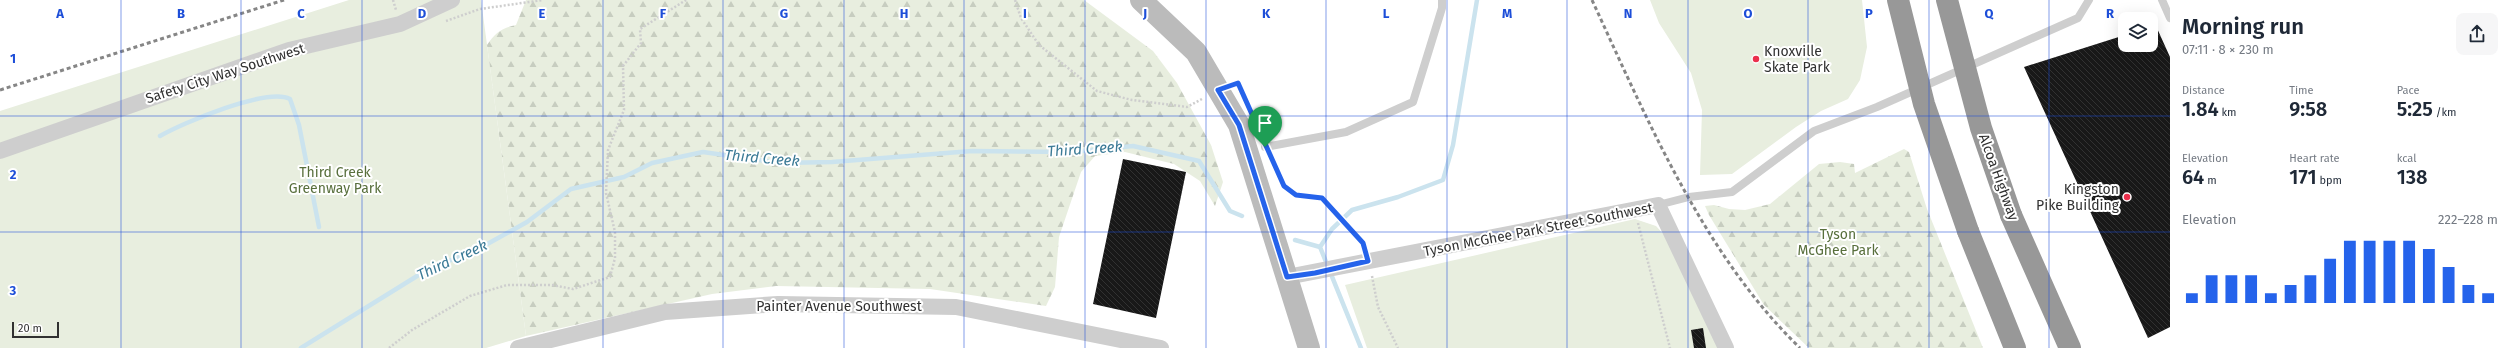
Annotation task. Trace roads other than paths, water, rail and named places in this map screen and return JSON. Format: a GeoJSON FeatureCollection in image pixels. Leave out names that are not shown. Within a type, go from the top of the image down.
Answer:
{"type":"FeatureCollection","features":[{"type":"Feature","properties":{"kind":"highway"},"geometry":{"type":"LineString","coordinates":[[1898,0],[1924,104],[1968,231],[2015,348]]}},
{"type":"Feature","properties":{"kind":"highway","name":"Alcoa Highway"},"geometry":{"type":"LineString","coordinates":[[1947,0],[1981,128],[2011,215],[2070,348]]}},
{"type":"Feature","properties":{"kind":"street","name":"Safety City Way Southwest"},"geometry":{"type":"LineString","coordinates":[[0,151],[289,50],[400,24],[452,0]]}},
{"type":"Feature","properties":{"kind":"street"},"geometry":{"type":"LineString","coordinates":[[1141,0],[1196,52],[1239,125],[1309,348]]}},
{"type":"Feature","properties":{"kind":"street","name":"Tyson McGhee Park Street Southwest"},"geometry":{"type":"LineString","coordinates":[[1287,277],[1315,273],[1368,261],[1658,205],[1726,348]]}},
{"type":"Feature","properties":{"kind":"street","name":"Painter Avenue Southwest"},"geometry":{"type":"LineString","coordinates":[[518,348],[665,312],[778,304],[956,307],[1161,348]]}},
{"type":"Feature","properties":{"kind":"lane"},"geometry":{"type":"LineString","coordinates":[[1265,147],[1346,132],[1413,102],[1442,8],[1442,0]]}},
{"type":"Feature","properties":{"kind":"lane"},"geometry":{"type":"LineString","coordinates":[[1658,205],[1689,196],[1732,192],[1814,131],[1877,107],[2078,18],[2089,0]]}},
{"type":"Feature","properties":{"kind":"lane"},"geometry":{"type":"LineString","coordinates":[[2162,0],[2170,18]]}},
{"type":"Feature","properties":{"kind":"waterway"},"geometry":{"type":"LineString","coordinates":[[1320,247],[1332,229],[1352,210],[1398,197],[1443,180],[1453,145],[1477,0]]}},
{"type":"Feature","properties":{"kind":"waterway"},"geometry":{"type":"LineString","coordinates":[[160,136],[205,115],[245,102],[263,98],[279,97],[290,99],[299,125],[319,227]]}},
{"type":"Feature","properties":{"kind":"waterway","name":"Third Creek"},"geometry":{"type":"LineString","coordinates":[[301,348],[430,268],[473,252],[527,222],[571,189],[624,177],[652,163],[703,152],[780,163],[832,162],[972,151],[1072,152],[1133,146],[1199,161],[1230,211],[1242,216]]}},
{"type":"Feature","properties":{"kind":"waterway","name":"Third Creek"},"geometry":{"type":"LineString","coordinates":[[1295,240],[1320,247],[1361,348]]}},
{"type":"Feature","properties":{"kind":"railway"},"geometry":{"type":"LineString","coordinates":[[0,90],[284,0]]}},
{"type":"Feature","properties":{"kind":"railway"},"geometry":{"type":"LineString","coordinates":[[1592,0],[1634,92],[1657,138],[1681,184],[1707,228],[1735,271],[1766,311],[1800,348]]}},
{"type":"Feature","properties":{"kind":"place","name":"Knoxville Skate Park"},"geometry":{"type":"Point","coordinates":[1756,59]}},
{"type":"Feature","properties":{"kind":"place","name":"Kingston Pike Building"},"geometry":{"type":"Point","coordinates":[2127,197]}},
{"type":"Feature","properties":{"kind":"park label","name":"Third Creek Greenway Park"},"geometry":{"type":"Point","coordinates":[335,180]}},
{"type":"Feature","properties":{"kind":"park label","name":"Tyson McGhee Park"},"geometry":{"type":"Point","coordinates":[1838,242]}}]}
